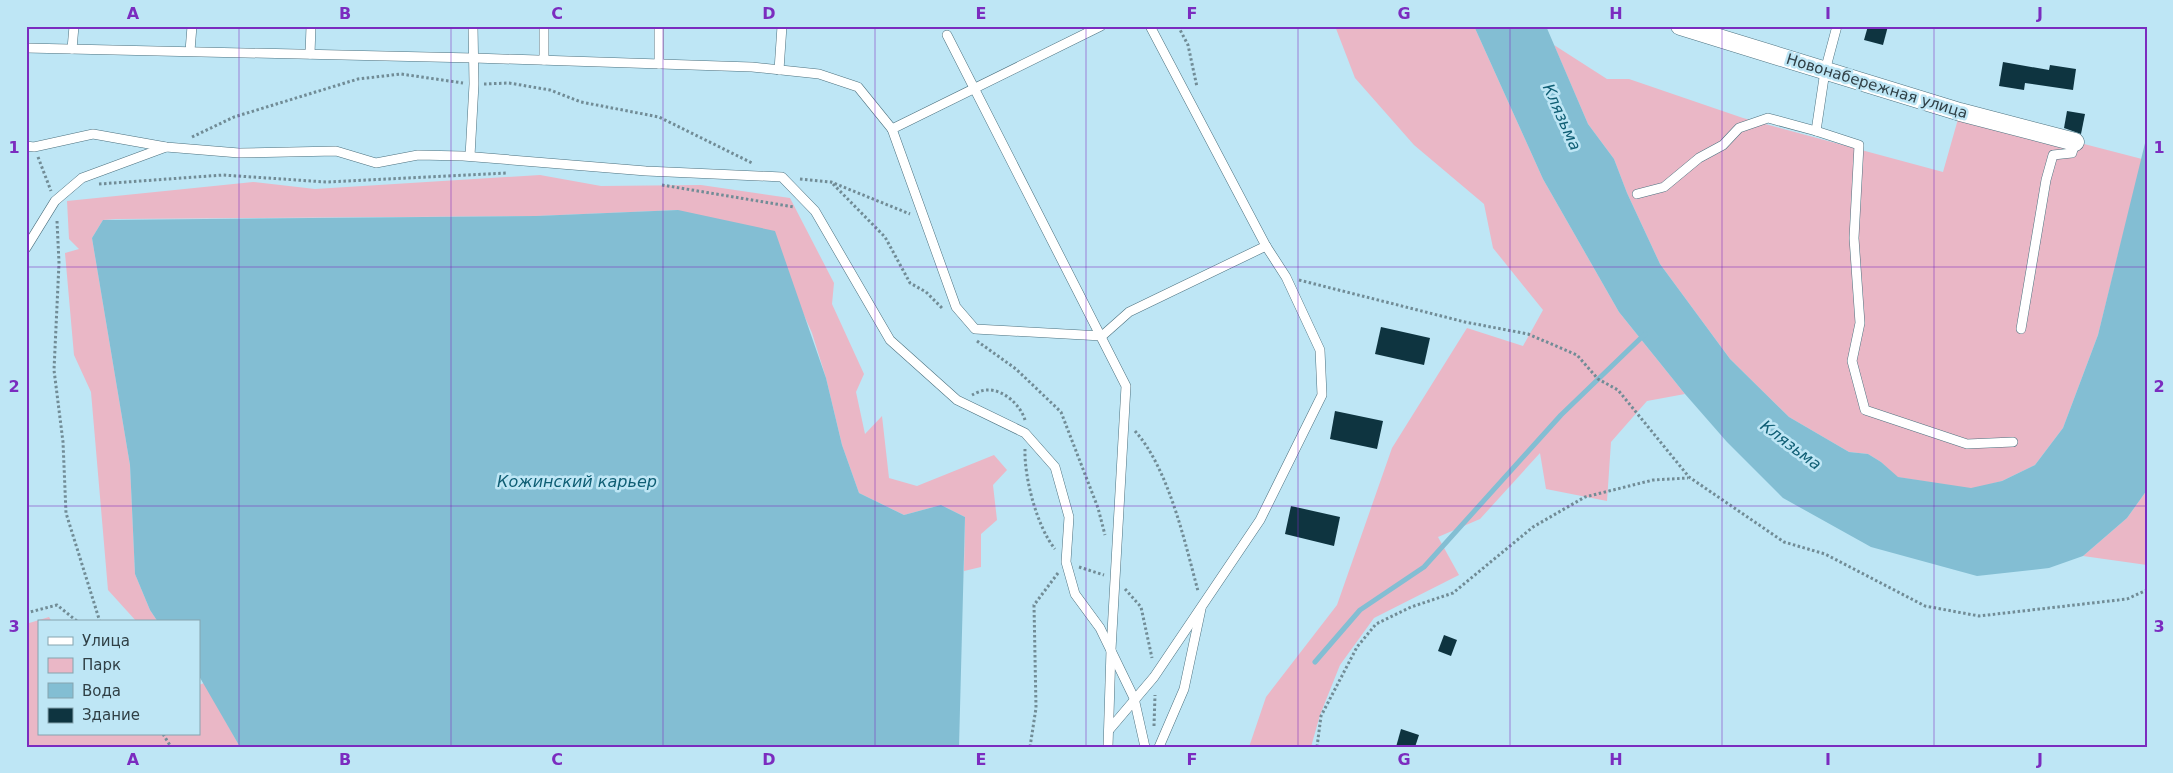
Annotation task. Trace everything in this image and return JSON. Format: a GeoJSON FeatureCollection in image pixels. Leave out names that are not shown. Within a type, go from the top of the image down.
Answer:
{"type":"FeatureCollection","features":[{"type":"Feature","properties":{"kind":"street","name":"Новонабережная улица"},"geometry":{"type":"LineString","coordinates":[[1680,26],[1960,112],[2074,142]]}},
{"type":"Feature","properties":{"kind":"lane"},"geometry":{"type":"LineString","coordinates":[[72,49],[74,26]]}},
{"type":"Feature","properties":{"kind":"lane"},"geometry":{"type":"LineString","coordinates":[[190,51],[192,26]]}},
{"type":"Feature","properties":{"kind":"lane"},"geometry":{"type":"LineString","coordinates":[[310,54],[311,26]]}},
{"type":"Feature","properties":{"kind":"lane"},"geometry":{"type":"LineString","coordinates":[[470,156],[474,58],[473,26]]}},
{"type":"Feature","properties":{"kind":"lane"},"geometry":{"type":"LineString","coordinates":[[544,26],[544,60]]}},
{"type":"Feature","properties":{"kind":"lane"},"geometry":{"type":"LineString","coordinates":[[658,64],[659,26]]}},
{"type":"Feature","properties":{"kind":"lane"},"geometry":{"type":"LineString","coordinates":[[778,70],[782,26]]}},
{"type":"Feature","properties":{"kind":"lane"},"geometry":{"type":"LineString","coordinates":[[892,129],[1101,26]]}},
{"type":"Feature","properties":{"kind":"lane"},"geometry":{"type":"LineString","coordinates":[[1108,730],[1154,677],[1201,604],[1260,520],[1322,395],[1320,350],[1286,277],[1266,246],[1150,26]]}},
{"type":"Feature","properties":{"kind":"lane"},"geometry":{"type":"LineString","coordinates":[[1816,131],[1824,71],[1837,26]]}},
{"type":"Feature","properties":{"kind":"lane"},"geometry":{"type":"LineString","coordinates":[[947,35],[976,88],[1126,386],[1111,650],[1108,747]]}},
{"type":"Feature","properties":{"kind":"lane"},"geometry":{"type":"LineString","coordinates":[[26,48],[544,60],[778,70],[818,74],[858,87],[892,129],[956,307],[975,328],[1102,336],[1129,312],[1266,246]]}},
{"type":"Feature","properties":{"kind":"lane"},"geometry":{"type":"LineString","coordinates":[[1637,194],[1664,187],[1698,158],[1723,145],[1739,128],[1768,118],[1859,145],[1854,238],[1860,323],[1852,361],[1865,410],[1968,444],[2013,442]]}},
{"type":"Feature","properties":{"kind":"lane"},"geometry":{"type":"LineString","coordinates":[[30,146],[94,134],[166,147],[240,153],[336,151],[376,163],[418,155],[470,156],[637,170],[782,177],[815,211],[890,340],[957,400],[1025,432],[1055,467],[1069,517],[1066,562],[1075,594],[1100,628],[1134,698],[1145,747]]}},
{"type":"Feature","properties":{"kind":"lane"},"geometry":{"type":"LineString","coordinates":[[2021,329],[2046,180],[2052,155],[2072,153],[2074,142]]}},
{"type":"Feature","properties":{"kind":"lane"},"geometry":{"type":"LineString","coordinates":[[26,248],[55,200],[82,178],[166,147]]}},
{"type":"Feature","properties":{"kind":"lane"},"geometry":{"type":"LineString","coordinates":[[1160,747],[1184,689],[1201,604]]}},
{"type":"Feature","properties":{"kind":"path"},"geometry":{"type":"LineString","coordinates":[[1178,26],[1188,45],[1198,90]]}},
{"type":"Feature","properties":{"kind":"path"},"geometry":{"type":"LineString","coordinates":[[30,146],[55,200],[59,263],[54,370],[64,442],[66,514],[99,620]]}},
{"type":"Feature","properties":{"kind":"path"},"geometry":{"type":"LineString","coordinates":[[82,178],[103,185],[223,175],[326,182],[512,173]]}},
{"type":"Feature","properties":{"kind":"path"},"geometry":{"type":"LineString","coordinates":[[782,177],[830,182],[925,220]]}},
{"type":"Feature","properties":{"kind":"path"},"geometry":{"type":"LineString","coordinates":[[830,182],[885,236],[910,283],[926,292],[946,312]]}},
{"type":"Feature","properties":{"kind":"path"},"geometry":{"type":"LineString","coordinates":[[658,184],[815,211]]}},
{"type":"Feature","properties":{"kind":"path"},"geometry":{"type":"LineString","coordinates":[[1286,277],[1465,322],[1528,334],[1577,355],[1598,379],[1618,390],[1689,478],[1784,542],[1825,554],[1925,606],[1980,616],[2127,599],[2147,590]]}},
{"type":"Feature","properties":{"kind":"path"},"geometry":{"type":"LineString","coordinates":[[973,338],[1016,368],[1061,412],[1098,508],[1107,544]]}},
{"type":"Feature","properties":{"kind":"path"},"geometry":{"type":"LineString","coordinates":[[957,400],[987,390],[1000,392],[1020,406],[1025,418],[1024,465],[1031,493],[1052,545],[1066,562],[1116,579],[1141,607],[1150,646],[1154,677],[1156,700],[1154,728]]}},
{"type":"Feature","properties":{"kind":"path"},"geometry":{"type":"LineString","coordinates":[[1125,419],[1144,442],[1174,506],[1201,604]]}},
{"type":"Feature","properties":{"kind":"path"},"geometry":{"type":"LineString","coordinates":[[1317,747],[1322,716],[1357,647],[1376,624],[1411,607],[1453,593],[1533,527],[1585,497],[1653,480],[1689,478]]}},
{"type":"Feature","properties":{"kind":"path"},"geometry":{"type":"LineString","coordinates":[[1030,747],[1036,708],[1034,604],[1066,562]]}},
{"type":"Feature","properties":{"kind":"path"},"geometry":{"type":"LineString","coordinates":[[26,613],[57,605],[76,620]]}},
{"type":"Feature","properties":{"kind":"path"},"geometry":{"type":"LineString","coordinates":[[164,736],[171,747]]}},
{"type":"Feature","properties":{"kind":"green space"},"geometry":{"type":"Polygon","coordinates":[[[1335,26],[1474,26],[1543,179],[1619,312],[1685,394],[1647,401],[1611,442],[1607,501],[1546,489],[1540,453],[1480,519],[1438,537],[1459,575],[1374,618],[1340,665],[1320,715],[1311,747],[1249,747],[1266,697],[1337,605],[1392,448],[1467,328],[1523,346],[1543,310],[1493,248],[1484,204],[1414,145],[1355,78],[1335,26]]]}},
{"type":"Feature","properties":{"kind":"green space"},"geometry":{"type":"Polygon","coordinates":[[[1554,45],[1607,79],[1629,79],[1743,118],[1943,172],[1960,112],[2142,159],[2098,335],[2063,428],[2035,465],[2002,481],[1972,489],[1897,477],[1881,462],[1868,454],[1849,452],[1789,417],[1730,359],[1660,264],[1627,193],[1614,159],[1588,124],[1554,45]]]}},
{"type":"Feature","properties":{"kind":"green space"},"geometry":{"type":"Polygon","coordinates":[[[540,175],[601,186],[701,185],[790,198],[834,283],[832,304],[864,374],[856,392],[865,434],[882,416],[889,478],[917,486],[994,455],[1007,470],[993,485],[997,520],[981,534],[981,567],[964,571],[965,517],[941,505],[904,515],[859,493],[842,445],[826,378],[812,333],[799,304],[678,210],[536,216],[116,219],[103,220],[92,238],[130,465],[135,574],[150,610],[157,620],[135,620],[108,590],[91,392],[74,355],[65,253],[79,249],[69,239],[67,201],[253,182],[315,189],[540,175]]]}},
{"type":"Feature","properties":{"kind":"green space"},"geometry":{"type":"Polygon","coordinates":[[[2147,490],[2147,565],[2083,556],[2127,518],[2147,490]]]}},
{"type":"Feature","properties":{"kind":"green space"},"geometry":{"type":"Polygon","coordinates":[[[49,617],[51,620],[39,620],[49,617]]]}},
{"type":"Feature","properties":{"kind":"green space"},"geometry":{"type":"Polygon","coordinates":[[[38,620],[38,736],[200,736],[200,685],[204,683],[240,747],[26,747],[26,624],[38,620]]]}},
{"type":"Feature","properties":{"kind":"water","name":"Клязьма"},"geometry":{"type":"Polygon","coordinates":[[[1474,26],[1546,26],[1588,124],[1614,159],[1627,193],[1660,264],[1730,359],[1789,417],[1849,452],[1868,454],[1881,462],[1898,477],[1971,488],[2002,481],[2035,465],[2063,428],[2098,335],[2147,135],[2147,490],[2127,518],[2083,556],[2049,568],[1977,576],[1871,547],[1783,498],[1727,442],[1685,394],[1619,312],[1543,179],[1474,26]]]}},
{"type":"Feature","properties":{"kind":"water","name":"Кожинский карьер"},"geometry":{"type":"Polygon","coordinates":[[[678,210],[775,231],[826,378],[842,445],[859,493],[904,515],[941,505],[965,517],[959,747],[240,747],[200,678],[200,620],[157,620],[150,610],[135,574],[130,465],[92,238],[103,220],[536,216],[678,210]]]}},
{"type":"Feature","properties":{"kind":"building"},"geometry":{"type":"Polygon","coordinates":[[[1868,26],[1888,26],[1883,45],[1864,40],[1868,26]]]}},
{"type":"Feature","properties":{"kind":"building"},"geometry":{"type":"Polygon","coordinates":[[[2003,62],[2049,70],[2050,65],[2076,69],[2073,90],[2025,83],[2024,90],[1999,86],[2003,62]]]}},
{"type":"Feature","properties":{"kind":"building"},"geometry":{"type":"Polygon","coordinates":[[[2067,111],[2085,114],[2081,134],[2064,128],[2067,111]]]}},
{"type":"Feature","properties":{"kind":"building"},"geometry":{"type":"Polygon","coordinates":[[[1381,327],[1430,338],[1424,365],[1375,354],[1381,327]]]}},
{"type":"Feature","properties":{"kind":"building"},"geometry":{"type":"Polygon","coordinates":[[[1335,411],[1383,421],[1377,449],[1330,439],[1335,411]]]}},
{"type":"Feature","properties":{"kind":"building"},"geometry":{"type":"Polygon","coordinates":[[[1291,506],[1340,517],[1334,546],[1285,534],[1291,506]]]}},
{"type":"Feature","properties":{"kind":"building"},"geometry":{"type":"Polygon","coordinates":[[[1444,635],[1457,640],[1451,656],[1438,651],[1444,635]]]}},
{"type":"Feature","properties":{"kind":"building"},"geometry":{"type":"Polygon","coordinates":[[[1401,729],[1419,735],[1415,747],[1396,747],[1401,729]]]}},
{"type":"Feature","properties":{"kind":"waterway"},"geometry":{"type":"LineString","coordinates":[[1315,662],[1360,610],[1424,567],[1561,415],[1645,334]]}}]}
